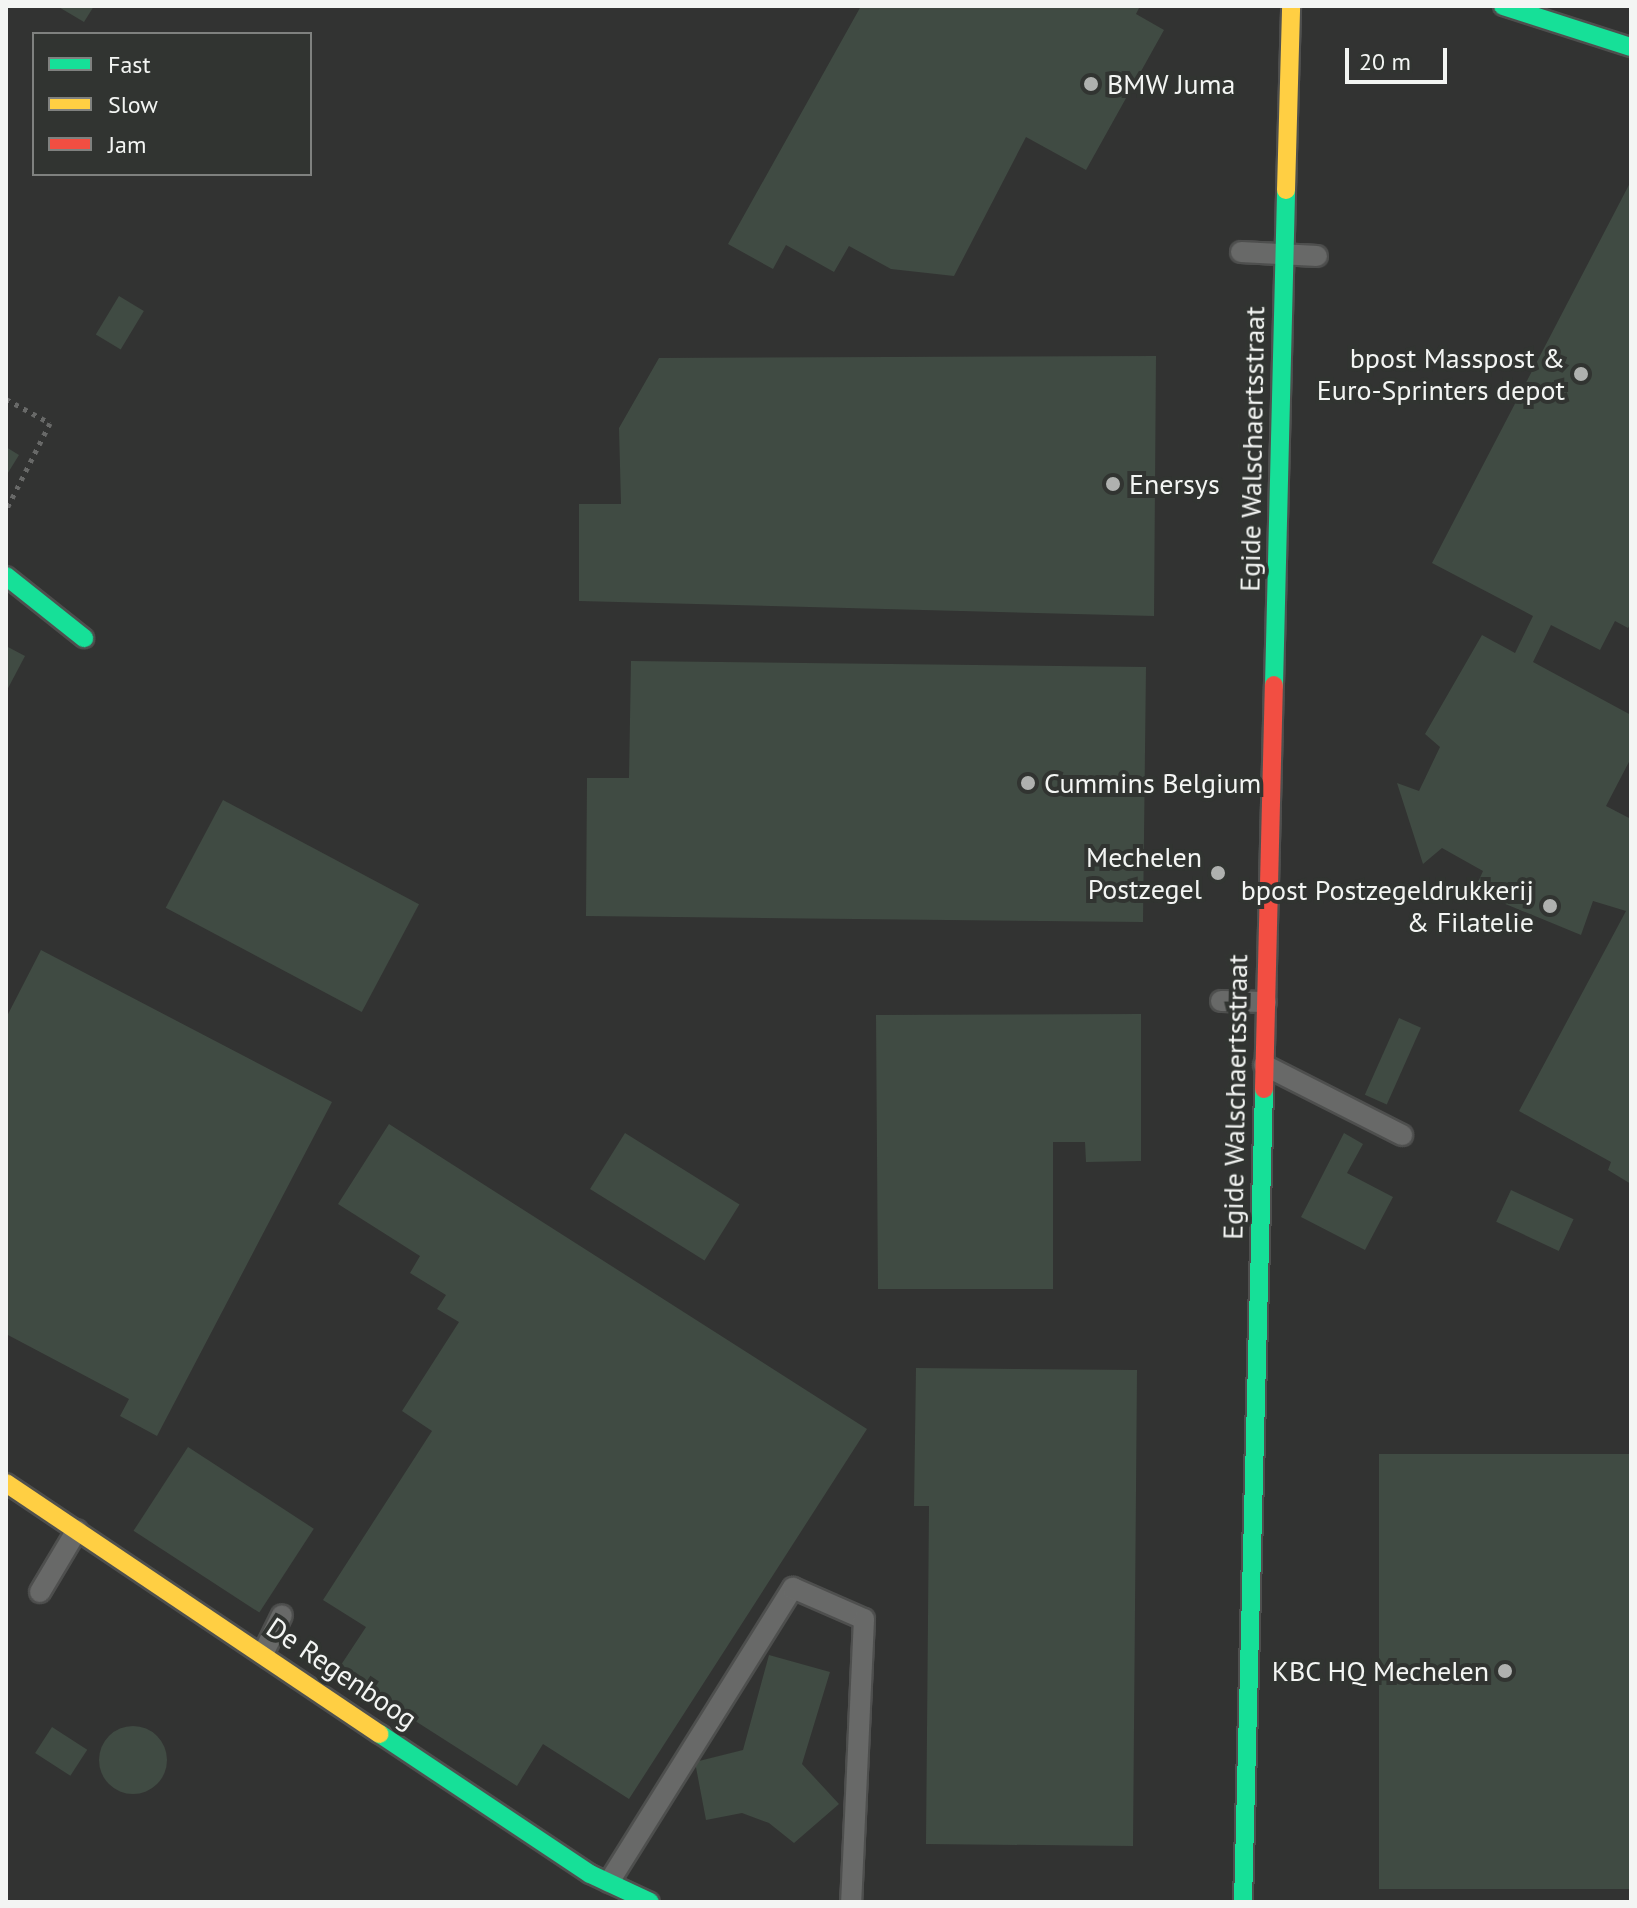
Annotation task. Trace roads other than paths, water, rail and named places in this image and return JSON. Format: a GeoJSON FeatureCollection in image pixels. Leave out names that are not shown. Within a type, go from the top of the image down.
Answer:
{"type":"FeatureCollection","features":[{"type":"Feature","properties":{"kind":"street","name":"Egide Walschaertsstraat"},"geometry":{"type":"LineString","coordinates":[[1243,1902],[1290,6]]}},
{"type":"Feature","properties":{"kind":"street"},"geometry":{"type":"LineString","coordinates":[[1503,6],[1631,47]]}},
{"type":"Feature","properties":{"kind":"street"},"geometry":{"type":"LineString","coordinates":[[6,576],[84,638]]}},
{"type":"Feature","properties":{"kind":"street","name":"De Regenboog"},"geometry":{"type":"LineString","coordinates":[[6,1483],[609,1882],[650,1902]]}},
{"type":"Feature","properties":{"kind":"lane"},"geometry":{"type":"LineString","coordinates":[[1241,252],[1317,256]]}},
{"type":"Feature","properties":{"kind":"lane"},"geometry":{"type":"LineString","coordinates":[[1221,1001],[1266,1002]]}},
{"type":"Feature","properties":{"kind":"lane"},"geometry":{"type":"LineString","coordinates":[[1264,1065],[1402,1135]]}},
{"type":"Feature","properties":{"kind":"lane"},"geometry":{"type":"LineString","coordinates":[[40,1592],[77,1530]]}},
{"type":"Feature","properties":{"kind":"lane"},"geometry":{"type":"LineString","coordinates":[[609,1882],[793,1588],[864,1619],[851,1902]]}},
{"type":"Feature","properties":{"kind":"lane"},"geometry":{"type":"LineString","coordinates":[[263,1654],[282,1615]]}},
{"type":"Feature","properties":{"kind":"place","name":"BMW Juma"},"geometry":{"type":"Point","coordinates":[1091,84]}},
{"type":"Feature","properties":{"kind":"place","name":"bpost Masspost & Euro-Sprinters depot"},"geometry":{"type":"Point","coordinates":[1581,374]}},
{"type":"Feature","properties":{"kind":"place","name":"Enersys"},"geometry":{"type":"Point","coordinates":[1113,484]}},
{"type":"Feature","properties":{"kind":"place","name":"Cummins Belgium"},"geometry":{"type":"Point","coordinates":[1028,783]}},
{"type":"Feature","properties":{"kind":"place","name":"Mechelen Postzegel"},"geometry":{"type":"Point","coordinates":[1218,873]}},
{"type":"Feature","properties":{"kind":"place","name":"bpost Postzegeldrukkerij & Filatelie"},"geometry":{"type":"Point","coordinates":[1550,906]}},
{"type":"Feature","properties":{"kind":"place","name":"KBC HQ Mechelen"},"geometry":{"type":"Point","coordinates":[1505,1671]}}]}
